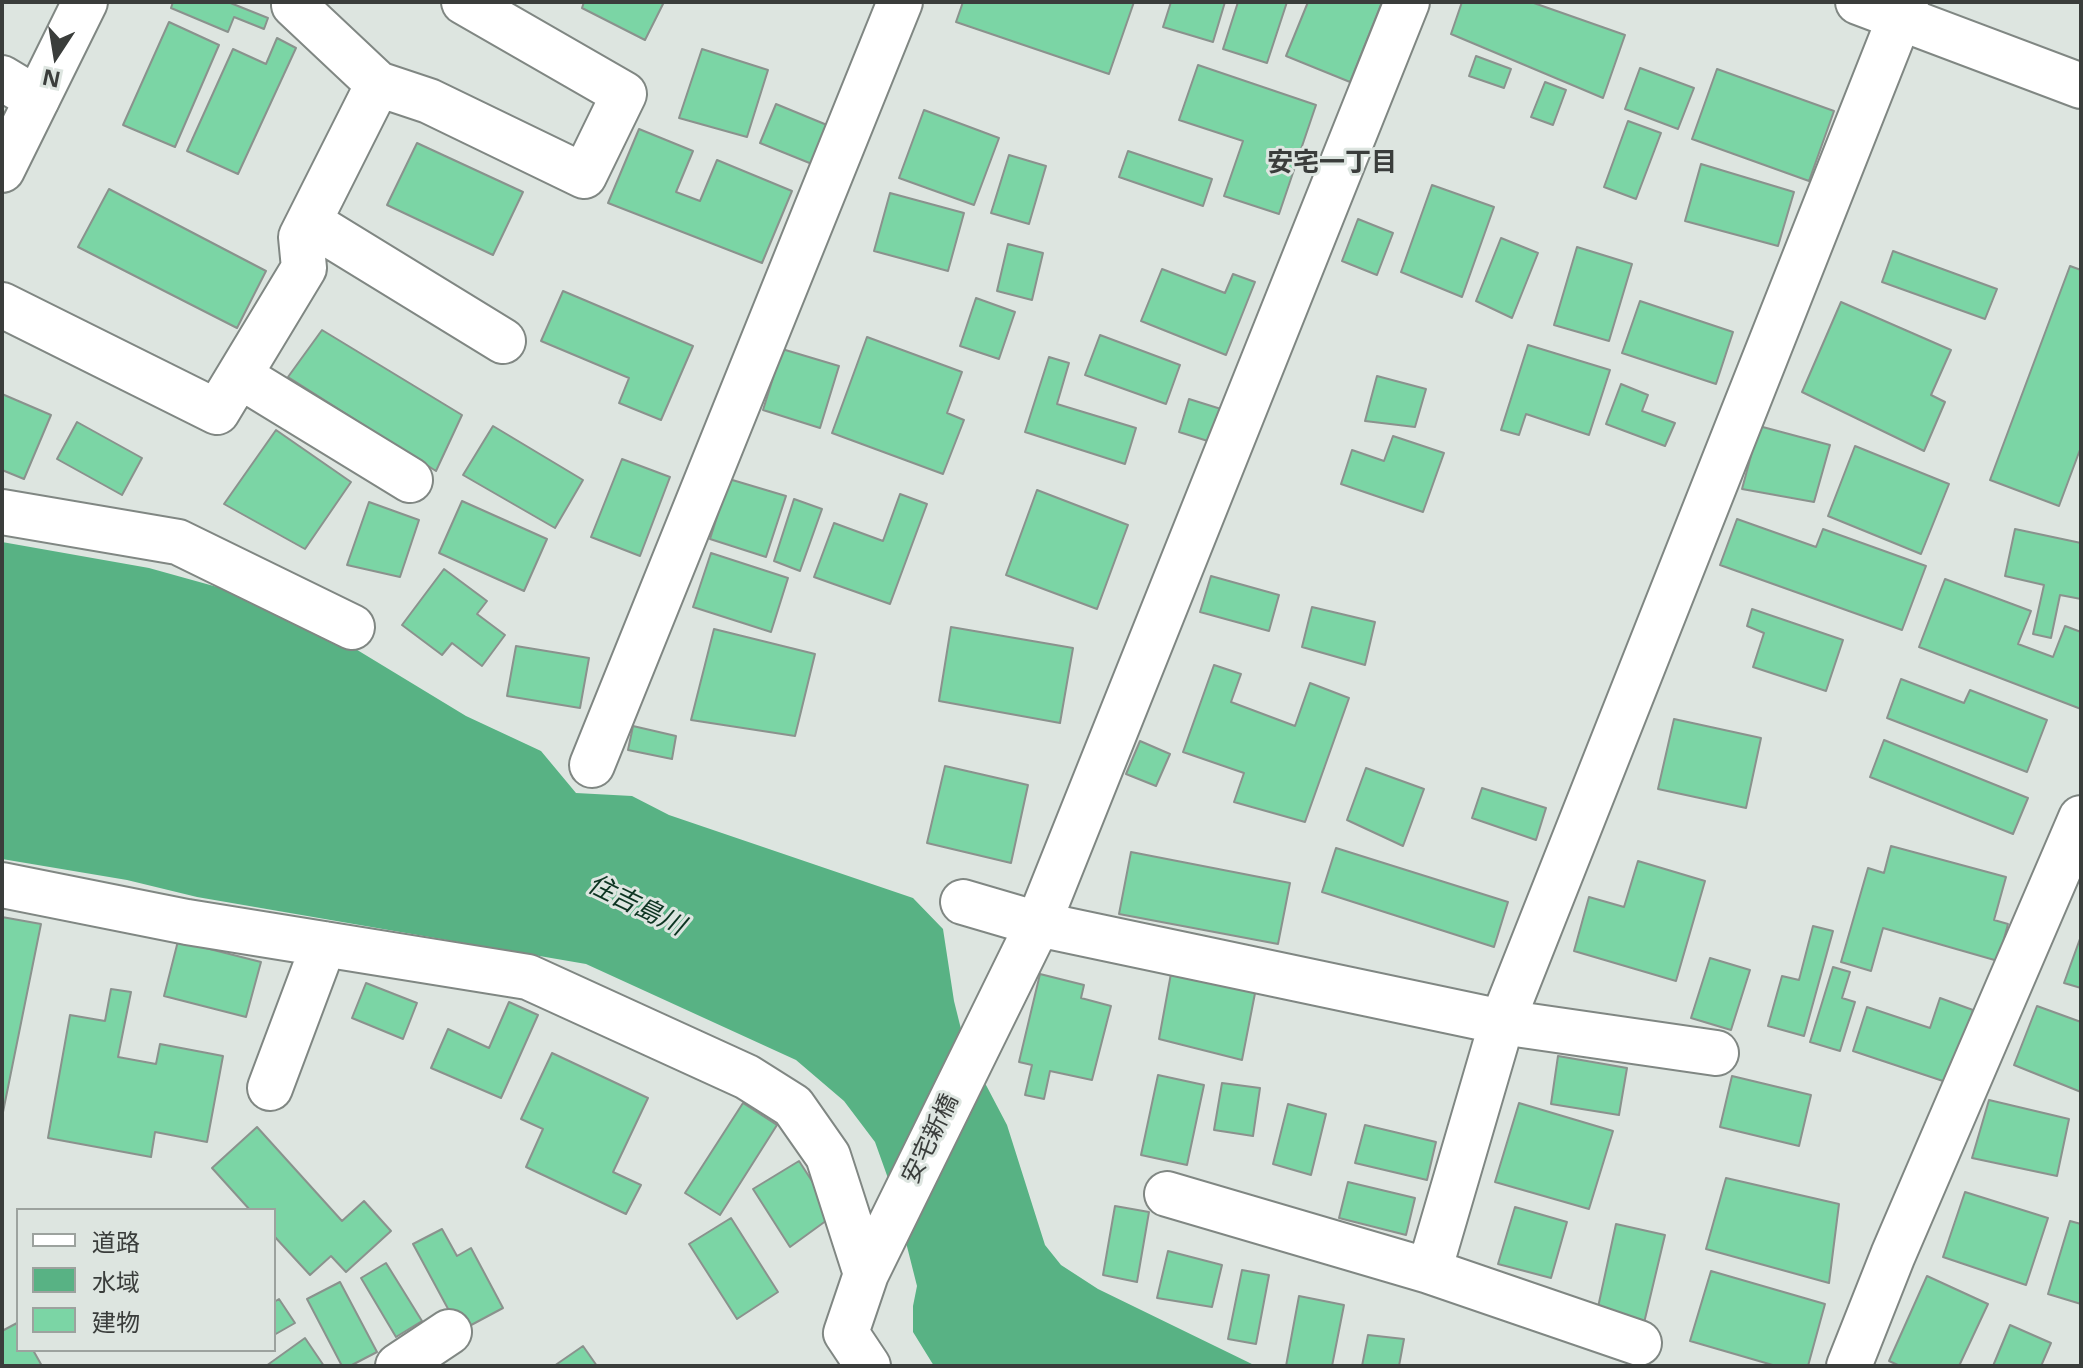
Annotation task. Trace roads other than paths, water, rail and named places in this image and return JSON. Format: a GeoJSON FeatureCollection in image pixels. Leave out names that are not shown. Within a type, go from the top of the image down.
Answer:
{"type":"FeatureCollection","features":[{"type":"Feature","properties":{"kind":"street"},"geometry":{"type":"LineString","coordinates":[[2,170],[20,89],[85,2]]}},
{"type":"Feature","properties":{"kind":"street"},"geometry":{"type":"LineString","coordinates":[[296,2],[294,5],[378,84],[429,101],[584,176],[624,94],[464,2]]}},
{"type":"Feature","properties":{"kind":"street"},"geometry":{"type":"LineString","coordinates":[[592,765],[900,2]]}},
{"type":"Feature","properties":{"kind":"street","name":"安宅新橋"},"geometry":{"type":"LineString","coordinates":[[848,1355],[866,1274],[1038,924],[1407,2]]}},
{"type":"Feature","properties":{"kind":"street"},"geometry":{"type":"LineString","coordinates":[[1858,2],[1903,10],[2081,86]]}},
{"type":"Feature","properties":{"kind":"street"},"geometry":{"type":"LineString","coordinates":[[1429,1271],[1502,1022],[1903,10]]}},
{"type":"Feature","properties":{"kind":"street"},"geometry":{"type":"LineString","coordinates":[[2,305],[217,412],[304,268],[301,237],[378,84]]}},
{"type":"Feature","properties":{"kind":"street"},"geometry":{"type":"LineString","coordinates":[[309,222],[503,341]]}},
{"type":"Feature","properties":{"kind":"street"},"geometry":{"type":"LineString","coordinates":[[240,376],[410,480]]}},
{"type":"Feature","properties":{"kind":"street"},"geometry":{"type":"LineString","coordinates":[[2,512],[178,542],[352,627]]}},
{"type":"Feature","properties":{"kind":"street"},"geometry":{"type":"LineString","coordinates":[[1849,1366],[1893,1255],[2081,818]]}},
{"type":"Feature","properties":{"kind":"street"},"geometry":{"type":"LineString","coordinates":[[2,885],[187,922],[528,977],[747,1077],[793,1106],[828,1156],[866,1274]]}},
{"type":"Feature","properties":{"kind":"street"},"geometry":{"type":"LineString","coordinates":[[963,902],[1038,924],[1502,1022],[1716,1053]]}},
{"type":"Feature","properties":{"kind":"street"},"geometry":{"type":"LineString","coordinates":[[270,1088],[324,944]]}},
{"type":"Feature","properties":{"kind":"street"},"geometry":{"type":"LineString","coordinates":[[1167,1194],[1429,1271],[1639,1343]]}},
{"type":"Feature","properties":{"kind":"street"},"geometry":{"type":"LineString","coordinates":[[398,1366],[449,1332]]}},
{"type":"Feature","properties":{"kind":"water","name":"住吉島川"},"geometry":{"type":"Polygon","coordinates":[[[2,542],[149,568],[246,595],[349,645],[466,716],[541,751],[576,793],[632,796],[669,815],[913,898],[943,929],[954,1001],[965,1045],[1007,1125],[1045,1245],[1061,1265],[1098,1289],[1256,1366],[934,1366],[913,1332],[917,1286],[894,1195],[875,1142],[844,1101],[796,1060],[586,964],[197,897],[127,880],[2,859],[2,542]]]}},
{"type":"Feature","properties":{"kind":"district","name":"安宅一丁目"},"geometry":{"type":"Point","coordinates":[1332,164]}}]}
